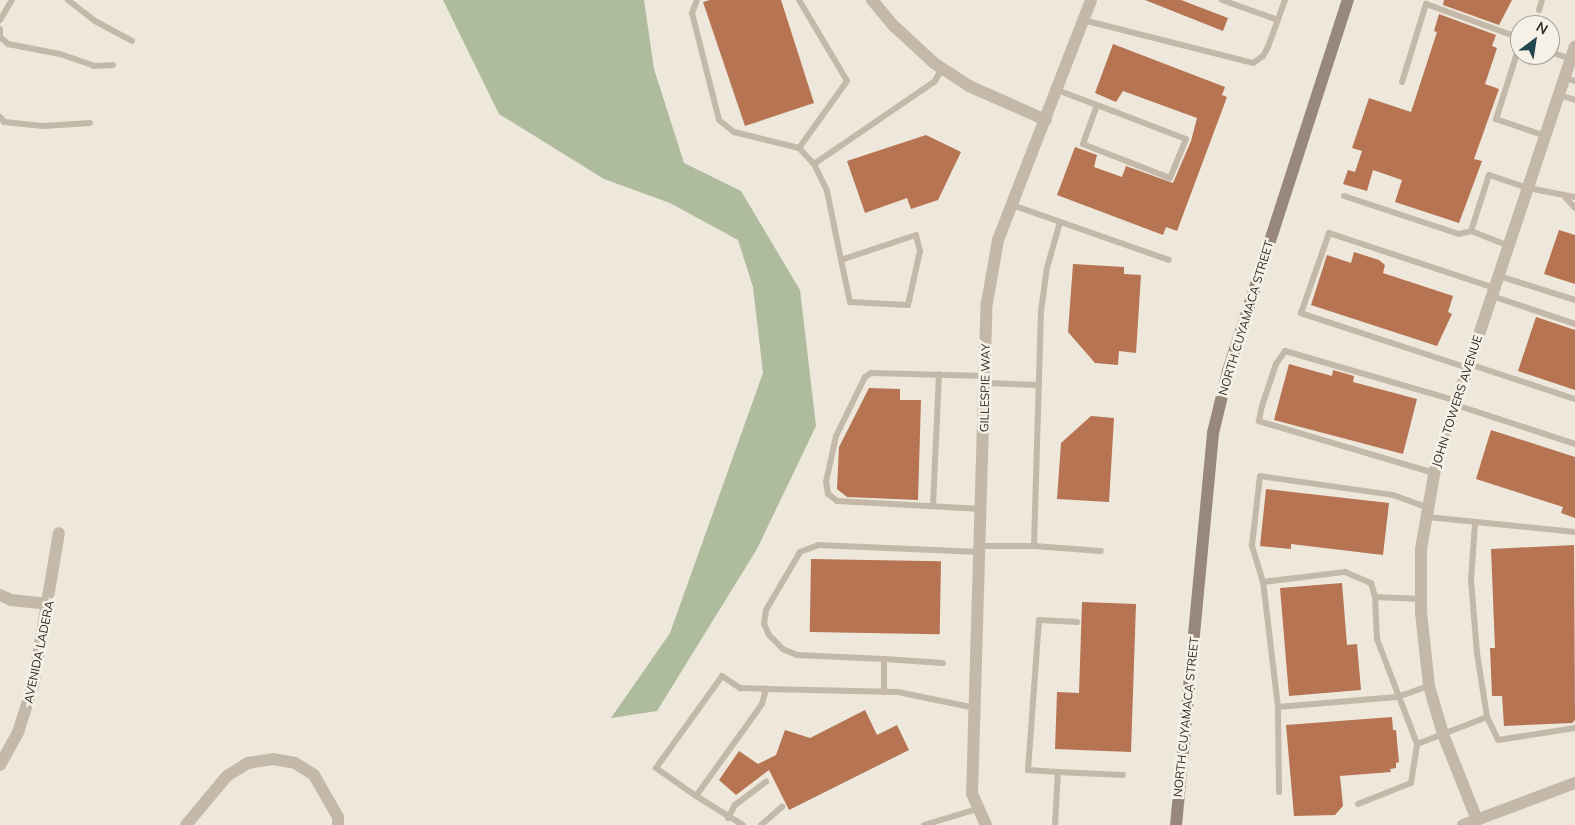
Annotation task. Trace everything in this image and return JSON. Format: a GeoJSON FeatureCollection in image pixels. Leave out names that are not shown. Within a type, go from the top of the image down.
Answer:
{"type":"FeatureCollection","features":[{"type":"Feature","properties":{"kind":"main road","name":"NORTH CUYAMACA STREET"},"geometry":{"type":"LineString","coordinates":[[1176,825],[1213,433],[1228,371],[1348,0]]}},
{"type":"Feature","properties":{"kind":"street"},"geometry":{"type":"LineString","coordinates":[[872,0],[894,26],[942,68],[1014,109],[1046,120]]}},
{"type":"Feature","properties":{"kind":"street","name":"GILLESPIE WAY"},"geometry":{"type":"LineString","coordinates":[[977,809],[972,794],[983,509],[987,303],[998,240],[1091,0]]}},
{"type":"Feature","properties":{"kind":"street","name":"JOHN TOWERS AVENUE"},"geometry":{"type":"LineString","coordinates":[[1477,820],[1442,734],[1429,686],[1421,599],[1421,549],[1434,473],[1559,94],[1570,79],[1571,59],[1575,46]]}},
{"type":"Feature","properties":{"kind":"street","name":"AVENIDA LADERA"},"geometry":{"type":"LineString","coordinates":[[0,765],[26,710],[49,604],[59,533]]}},
{"type":"Feature","properties":{"kind":"street"},"geometry":{"type":"LineString","coordinates":[[0,596],[11,600],[49,604]]}},
{"type":"Feature","properties":{"kind":"street"},"geometry":{"type":"LineString","coordinates":[[186,825],[227,776],[248,763],[272,759],[295,764],[314,775],[338,817],[338,825]]}},
{"type":"Feature","properties":{"kind":"street"},"geometry":{"type":"LineString","coordinates":[[1463,825],[1575,783]]}},
{"type":"Feature","properties":{"kind":"street"},"geometry":{"type":"LineString","coordinates":[[977,809],[986,825]]}},
{"type":"Feature","properties":{"kind":"lane"},"geometry":{"type":"LineString","coordinates":[[0,20],[12,0]]}},
{"type":"Feature","properties":{"kind":"lane"},"geometry":{"type":"LineString","coordinates":[[68,0],[95,21],[132,40]]}},
{"type":"Feature","properties":{"kind":"lane"},"geometry":{"type":"LineString","coordinates":[[697,0],[692,12],[719,120],[734,132],[799,148],[814,164],[827,191],[841,260],[850,302],[908,305],[920,250],[916,235],[841,260]]}},
{"type":"Feature","properties":{"kind":"lane"},"geometry":{"type":"LineString","coordinates":[[799,0],[847,81],[799,148]]}},
{"type":"Feature","properties":{"kind":"lane"},"geometry":{"type":"LineString","coordinates":[[1222,0],[1278,20]]}},
{"type":"Feature","properties":{"kind":"lane"},"geometry":{"type":"LineString","coordinates":[[1084,20],[1253,62],[1263,56],[1285,0]]}},
{"type":"Feature","properties":{"kind":"lane"},"geometry":{"type":"LineString","coordinates":[[1539,10],[1542,0]]}},
{"type":"Feature","properties":{"kind":"lane"},"geometry":{"type":"LineString","coordinates":[[1402,82],[1426,4],[1510,34]]}},
{"type":"Feature","properties":{"kind":"lane"},"geometry":{"type":"LineString","coordinates":[[0,29],[0,37],[8,44],[60,54],[94,66],[113,65]]}},
{"type":"Feature","properties":{"kind":"lane"},"geometry":{"type":"LineString","coordinates":[[1560,55],[1571,59]]}},
{"type":"Feature","properties":{"kind":"lane"},"geometry":{"type":"LineString","coordinates":[[1513,65],[1496,119],[1545,136]]}},
{"type":"Feature","properties":{"kind":"lane"},"geometry":{"type":"LineString","coordinates":[[814,164],[935,81],[942,68]]}},
{"type":"Feature","properties":{"kind":"lane"},"geometry":{"type":"LineString","coordinates":[[1057,90],[1097,105],[1186,139],[1170,178],[1083,144],[1097,105]]}},
{"type":"Feature","properties":{"kind":"lane"},"geometry":{"type":"LineString","coordinates":[[1559,94],[1575,100]]}},
{"type":"Feature","properties":{"kind":"lane"},"geometry":{"type":"LineString","coordinates":[[0,117],[4,122],[43,126],[90,123]]}},
{"type":"Feature","properties":{"kind":"lane"},"geometry":{"type":"LineString","coordinates":[[1471,231],[1489,175],[1566,198],[1575,197]]}},
{"type":"Feature","properties":{"kind":"lane"},"geometry":{"type":"LineString","coordinates":[[1344,196],[1459,234],[1471,231],[1509,246]]}},
{"type":"Feature","properties":{"kind":"lane"},"geometry":{"type":"LineString","coordinates":[[1566,198],[1575,208]]}},
{"type":"Feature","properties":{"kind":"lane"},"geometry":{"type":"LineString","coordinates":[[1012,205],[1169,260]]}},
{"type":"Feature","properties":{"kind":"lane"},"geometry":{"type":"LineString","coordinates":[[1034,546],[1044,287],[1060,222]]}},
{"type":"Feature","properties":{"kind":"lane"},"geometry":{"type":"LineString","coordinates":[[1575,324],[1493,292],[1329,233],[1301,313],[1575,399]]}},
{"type":"Feature","properties":{"kind":"lane"},"geometry":{"type":"LineString","coordinates":[[1498,276],[1575,300]]}},
{"type":"Feature","properties":{"kind":"lane"},"geometry":{"type":"LineString","coordinates":[[1434,473],[1259,421],[1276,364],[1285,351],[1456,403],[1575,444]]}},
{"type":"Feature","properties":{"kind":"lane"},"geometry":{"type":"LineString","coordinates":[[983,509],[837,501],[828,494],[826,482],[836,436],[865,377],[877,371],[939,374],[1039,385]]}},
{"type":"Feature","properties":{"kind":"lane"},"geometry":{"type":"LineString","coordinates":[[933,506],[939,374]]}},
{"type":"Feature","properties":{"kind":"lane"},"geometry":{"type":"LineString","coordinates":[[1280,792],[1278,707],[1264,582],[1252,545],[1260,476],[1392,495],[1428,513],[1475,524],[1575,532]]}},
{"type":"Feature","properties":{"kind":"lane"},"geometry":{"type":"LineString","coordinates":[[1475,524],[1471,580],[1477,654],[1487,717],[1498,740],[1575,728]]}},
{"type":"Feature","properties":{"kind":"lane"},"geometry":{"type":"LineString","coordinates":[[943,663],[797,655],[783,649],[769,635],[764,624],[766,610],[800,552],[818,545],[981,549],[1034,546],[1101,552]]}},
{"type":"Feature","properties":{"kind":"lane"},"geometry":{"type":"LineString","coordinates":[[1264,582],[1345,572],[1371,583],[1375,597],[1376,639],[1397,697],[1417,744],[1411,783],[1358,804]]}},
{"type":"Feature","properties":{"kind":"lane"},"geometry":{"type":"LineString","coordinates":[[1375,597],[1421,599]]}},
{"type":"Feature","properties":{"kind":"lane"},"geometry":{"type":"LineString","coordinates":[[1077,622],[1039,620],[1028,770],[1122,774]]}},
{"type":"Feature","properties":{"kind":"lane"},"geometry":{"type":"LineString","coordinates":[[884,659],[884,692]]}},
{"type":"Feature","properties":{"kind":"lane"},"geometry":{"type":"LineString","coordinates":[[743,825],[728,818],[656,768],[722,676],[740,688],[884,692],[975,708]]}},
{"type":"Feature","properties":{"kind":"lane"},"geometry":{"type":"LineString","coordinates":[[1278,707],[1397,697],[1429,686]]}},
{"type":"Feature","properties":{"kind":"lane"},"geometry":{"type":"LineString","coordinates":[[696,796],[762,704],[766,690]]}},
{"type":"Feature","properties":{"kind":"lane"},"geometry":{"type":"LineString","coordinates":[[1417,744],[1487,717]]}},
{"type":"Feature","properties":{"kind":"lane"},"geometry":{"type":"LineString","coordinates":[[1055,825],[1058,772]]}},
{"type":"Feature","properties":{"kind":"lane"},"geometry":{"type":"LineString","coordinates":[[728,818],[735,806],[766,782]]}},
{"type":"Feature","properties":{"kind":"lane"},"geometry":{"type":"LineString","coordinates":[[761,825],[782,807]]}},
{"type":"Feature","properties":{"kind":"lane"},"geometry":{"type":"LineString","coordinates":[[924,825],[977,809]]}},
{"type":"Feature","properties":{"kind":"green space"},"geometry":{"type":"Polygon","coordinates":[[[443,0],[644,0],[654,69],[684,163],[741,191],[800,290],[816,426],[757,549],[657,711],[611,718],[670,633],[763,373],[753,287],[738,240],[670,203],[604,179],[499,114],[443,0]]]}},
{"type":"Feature","properties":{"kind":"building"},"geometry":{"type":"Polygon","coordinates":[[[710,0],[781,0],[814,103],[745,126],[703,2],[710,0]]]}},
{"type":"Feature","properties":{"kind":"building"},"geometry":{"type":"Polygon","coordinates":[[[1145,0],[1181,0],[1228,18],[1223,31],[1145,0]]]}},
{"type":"Feature","properties":{"kind":"building"},"geometry":{"type":"Polygon","coordinates":[[[1444,0],[1512,0],[1499,25],[1443,5],[1444,0]]]}},
{"type":"Feature","properties":{"kind":"building"},"geometry":{"type":"Polygon","coordinates":[[[1439,14],[1496,35],[1492,46],[1497,48],[1485,84],[1499,89],[1474,159],[1482,161],[1459,223],[1395,202],[1402,180],[1373,170],[1367,191],[1343,184],[1348,170],[1355,172],[1362,151],[1352,148],[1369,98],[1411,112],[1437,32],[1434,31],[1439,14]]]}},
{"type":"Feature","properties":{"kind":"building"},"geometry":{"type":"Polygon","coordinates":[[[1113,44],[1225,87],[1222,95],[1227,97],[1177,231],[1166,227],[1163,235],[1057,195],[1075,147],[1097,155],[1094,167],[1122,177],[1126,166],[1173,183],[1191,141],[1197,118],[1123,91],[1116,102],[1095,93],[1113,44]]]}},
{"type":"Feature","properties":{"kind":"building"},"geometry":{"type":"Polygon","coordinates":[[[926,135],[961,152],[938,200],[911,209],[907,198],[865,213],[847,161],[926,135]]]}},
{"type":"Feature","properties":{"kind":"building"},"geometry":{"type":"Polygon","coordinates":[[[1559,230],[1575,235],[1575,284],[1544,274],[1559,230]]]}},
{"type":"Feature","properties":{"kind":"building"},"geometry":{"type":"Polygon","coordinates":[[[1354,252],[1379,260],[1385,265],[1383,273],[1453,296],[1448,312],[1452,314],[1437,346],[1311,305],[1327,255],[1351,263],[1354,252]]]}},
{"type":"Feature","properties":{"kind":"building"},"geometry":{"type":"Polygon","coordinates":[[[1073,264],[1124,267],[1124,274],[1141,275],[1136,353],[1119,351],[1118,365],[1095,363],[1068,332],[1073,264]]]}},
{"type":"Feature","properties":{"kind":"building"},"geometry":{"type":"Polygon","coordinates":[[[1536,317],[1575,330],[1575,390],[1518,371],[1536,317]]]}},
{"type":"Feature","properties":{"kind":"building"},"geometry":{"type":"Polygon","coordinates":[[[1289,364],[1332,376],[1333,370],[1354,376],[1353,382],[1417,399],[1403,454],[1274,420],[1289,364]]]}},
{"type":"Feature","properties":{"kind":"building"},"geometry":{"type":"Polygon","coordinates":[[[869,388],[900,389],[900,400],[921,400],[918,500],[847,497],[837,489],[839,447],[869,388]]]}},
{"type":"Feature","properties":{"kind":"building"},"geometry":{"type":"Polygon","coordinates":[[[1091,416],[1114,418],[1109,502],[1057,499],[1061,443],[1091,416]]]}},
{"type":"Feature","properties":{"kind":"building"},"geometry":{"type":"Polygon","coordinates":[[[1491,430],[1575,457],[1575,518],[1561,513],[1563,507],[1476,479],[1491,430]]]}},
{"type":"Feature","properties":{"kind":"building"},"geometry":{"type":"Polygon","coordinates":[[[1266,489],[1389,503],[1383,555],[1291,544],[1291,549],[1260,546],[1266,489]]]}},
{"type":"Feature","properties":{"kind":"building"},"geometry":{"type":"Polygon","coordinates":[[[1574,545],[1575,720],[1572,723],[1504,726],[1502,696],[1492,696],[1490,648],[1495,648],[1491,549],[1574,545]]]}},
{"type":"Feature","properties":{"kind":"building"},"geometry":{"type":"Polygon","coordinates":[[[811,559],[941,561],[940,634],[810,632],[811,559]]]}},
{"type":"Feature","properties":{"kind":"building"},"geometry":{"type":"Polygon","coordinates":[[[1342,583],[1347,645],[1357,644],[1361,690],[1289,696],[1280,588],[1342,583]]]}},
{"type":"Feature","properties":{"kind":"building"},"geometry":{"type":"Polygon","coordinates":[[[1082,602],[1136,604],[1131,752],[1055,749],[1057,692],[1079,693],[1082,602]]]}},
{"type":"Feature","properties":{"kind":"building"},"geometry":{"type":"Polygon","coordinates":[[[865,710],[877,735],[897,725],[909,750],[789,810],[769,770],[736,795],[719,780],[739,751],[758,764],[776,755],[785,730],[810,738],[865,710]]]}},
{"type":"Feature","properties":{"kind":"building"},"geometry":{"type":"Polygon","coordinates":[[[1392,717],[1393,730],[1396,730],[1399,762],[1396,763],[1396,768],[1390,769],[1391,772],[1340,776],[1343,806],[1335,815],[1294,816],[1286,725],[1392,717]]]}}]}
